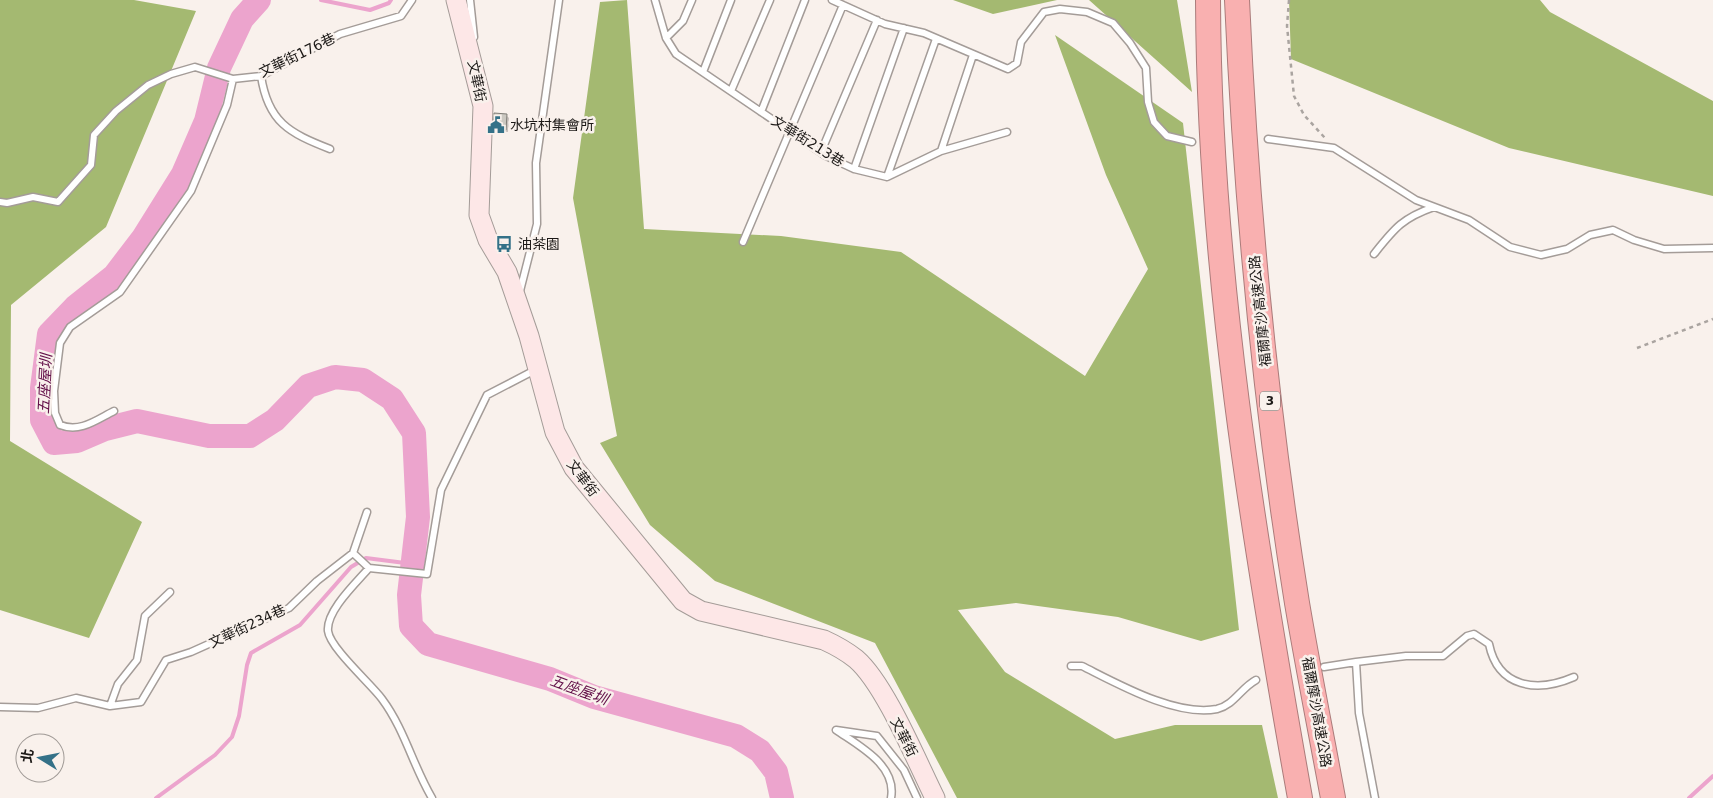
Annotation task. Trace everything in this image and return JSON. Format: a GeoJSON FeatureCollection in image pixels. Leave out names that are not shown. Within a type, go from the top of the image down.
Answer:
{"type":"FeatureCollection","features":[{"type":"Feature","properties":{"kind":"highway"},"geometry":{"type":"LineString","coordinates":[[1208,0],[1208,83],[1236,394],[1267,609],[1300,798]]}},
{"type":"Feature","properties":{"kind":"highway","name":"福爾摩沙高速公路"},"geometry":{"type":"LineString","coordinates":[[1237,0],[1252,239],[1268,390],[1297,602],[1333,798]]}},
{"type":"Feature","properties":{"kind":"street","name":"文華街"},"geometry":{"type":"LineString","coordinates":[[456,0],[483,106],[479,215],[488,240],[507,272],[539,368],[555,432],[574,468],[683,601],[701,611],[824,640],[838,646],[857,659],[881,691],[936,798]]}},
{"type":"Feature","properties":{"kind":"lane","name":"文華街176巷"},"geometry":{"type":"LineString","coordinates":[[0,202],[7,203],[33,197],[58,202],[92,165],[94,135],[116,111],[148,85],[195,67],[233,79],[261,76],[340,34],[401,16],[412,0]]}},
{"type":"Feature","properties":{"kind":"lane"},"geometry":{"type":"LineString","coordinates":[[470,0],[478,83]]}},
{"type":"Feature","properties":{"kind":"lane"},"geometry":{"type":"LineString","coordinates":[[517,301],[537,224],[536,163],[559,0]]}},
{"type":"Feature","properties":{"kind":"lane","name":"文華街213巷"},"geometry":{"type":"LineString","coordinates":[[655,0],[666,38],[676,54],[821,152],[854,170],[887,177]]}},
{"type":"Feature","properties":{"kind":"lane"},"geometry":{"type":"LineString","coordinates":[[666,38],[683,21],[692,0]]}},
{"type":"Feature","properties":{"kind":"lane"},"geometry":{"type":"LineString","coordinates":[[703,72],[731,0]]}},
{"type":"Feature","properties":{"kind":"lane"},"geometry":{"type":"LineString","coordinates":[[731,91],[770,0]]}},
{"type":"Feature","properties":{"kind":"lane"},"geometry":{"type":"LineString","coordinates":[[761,112],[805,0]]}},
{"type":"Feature","properties":{"kind":"lane"},"geometry":{"type":"LineString","coordinates":[[832,0],[877,20],[936,39],[1008,69],[1017,63],[1021,42],[1044,12],[1060,9],[1086,12],[1113,23],[1130,43],[1146,68],[1148,102],[1154,122],[1167,136],[1192,142]]}},
{"type":"Feature","properties":{"kind":"lane"},"geometry":{"type":"LineString","coordinates":[[743,242],[843,5]]}},
{"type":"Feature","properties":{"kind":"lane"},"geometry":{"type":"LineString","coordinates":[[821,152],[877,20]]}},
{"type":"Feature","properties":{"kind":"lane"},"geometry":{"type":"LineString","coordinates":[[854,170],[904,28]]}},
{"type":"Feature","properties":{"kind":"lane"},"geometry":{"type":"LineString","coordinates":[[887,177],[936,39]]}},
{"type":"Feature","properties":{"kind":"lane"},"geometry":{"type":"LineString","coordinates":[[941,152],[973,55]]}},
{"type":"Feature","properties":{"kind":"lane"},"geometry":{"type":"LineString","coordinates":[[261,76],[270,108],[280,123],[295,135],[330,149]]}},
{"type":"Feature","properties":{"kind":"lane"},"geometry":{"type":"LineString","coordinates":[[114,410],[88,425],[71,430],[60,425],[55,413],[54,392],[60,342],[70,327],[120,292],[191,191],[227,105],[233,79]]}},
{"type":"Feature","properties":{"kind":"lane"},"geometry":{"type":"LineString","coordinates":[[887,177],[941,152],[1007,132]]}},
{"type":"Feature","properties":{"kind":"lane"},"geometry":{"type":"LineString","coordinates":[[1268,139],[1334,148],[1416,200],[1469,220],[1510,247],[1542,254],[1567,249],[1590,235],[1613,230],[1634,240],[1664,249],[1713,248]]}},
{"type":"Feature","properties":{"kind":"lane"},"geometry":{"type":"LineString","coordinates":[[1374,254],[1389,235],[1411,215],[1434,208]]}},
{"type":"Feature","properties":{"kind":"lane"},"geometry":{"type":"LineString","coordinates":[[366,512],[355,555],[368,568],[428,574],[441,490],[486,395],[539,368]]}},
{"type":"Feature","properties":{"kind":"lane","name":"文華街234巷"},"geometry":{"type":"LineString","coordinates":[[0,707],[38,708],[76,698],[110,706],[141,702],[166,660],[191,652],[289,608],[317,581],[355,555]]}},
{"type":"Feature","properties":{"kind":"lane"},"geometry":{"type":"LineString","coordinates":[[368,568],[330,614],[328,631],[333,643],[382,700],[410,747],[422,781],[432,798]]}},
{"type":"Feature","properties":{"kind":"lane"},"geometry":{"type":"LineString","coordinates":[[110,706],[118,684],[137,660],[145,616],[170,592]]}},
{"type":"Feature","properties":{"kind":"lane"},"geometry":{"type":"LineString","coordinates":[[1324,667],[1406,656],[1443,656],[1467,636],[1474,634],[1489,644],[1492,656],[1503,674],[1516,682],[1544,686],[1560,683],[1574,677]]}},
{"type":"Feature","properties":{"kind":"lane"},"geometry":{"type":"LineString","coordinates":[[1356,662],[1359,713],[1375,798]]}},
{"type":"Feature","properties":{"kind":"lane"},"geometry":{"type":"LineString","coordinates":[[1071,666],[1082,666],[1147,696],[1176,706],[1198,709],[1217,709],[1232,702],[1244,687],[1256,680]]}},
{"type":"Feature","properties":{"kind":"lane"},"geometry":{"type":"LineString","coordinates":[[891,798],[893,787],[877,758],[836,730],[877,736],[904,770],[917,798]]}},
{"type":"Feature","properties":{"kind":"path"},"geometry":{"type":"LineString","coordinates":[[1289,0],[1288,26],[1294,96],[1304,115],[1334,148]]}},
{"type":"Feature","properties":{"kind":"path"},"geometry":{"type":"LineString","coordinates":[[1636,348],[1713,319]]}},
{"type":"Feature","properties":{"kind":"green space"},"geometry":{"type":"Polygon","coordinates":[[[0,0],[134,0],[196,11],[106,227],[11,305],[10,441],[142,522],[89,638],[0,610],[0,0]]]}},
{"type":"Feature","properties":{"kind":"green space"},"geometry":{"type":"Polygon","coordinates":[[[627,0],[644,229],[781,236],[901,252],[1085,376],[1148,269],[1106,175],[1055,35],[1183,123],[1239,630],[1201,641],[1118,617],[1016,603],[958,610],[1005,672],[1115,739],[1175,725],[1262,725],[1278,798],[957,798],[875,643],[715,581],[650,525],[600,443],[617,436],[573,198],[600,2],[627,0]]]}},
{"type":"Feature","properties":{"kind":"green space"},"geometry":{"type":"Polygon","coordinates":[[[953,0],[1057,0],[993,14],[953,0]]]}},
{"type":"Feature","properties":{"kind":"green space"},"geometry":{"type":"Polygon","coordinates":[[[1089,0],[1177,0],[1192,92],[1089,0]]]}},
{"type":"Feature","properties":{"kind":"green space"},"geometry":{"type":"Polygon","coordinates":[[[1289,0],[1540,0],[1550,12],[1713,101],[1713,196],[1509,148],[1291,59],[1289,0]]]}},
{"type":"Feature","properties":{"kind":"building","name":"水坑村集會所"},"geometry":{"type":"Polygon","coordinates":[[[494,113],[507,114],[506,130],[493,129],[494,113]]]}},
{"type":"Feature","properties":{"kind":"waterway","name":"五座屋圳"},"geometry":{"type":"LineString","coordinates":[[259,0],[242,19],[219,68],[206,121],[183,174],[143,238],[114,276],[75,307],[49,334],[42,388],[42,420],[54,443],[77,441],[105,429],[137,421],[209,436],[250,436],[275,420],[308,386],[335,377],[363,380],[392,399],[414,433],[418,517],[409,595],[411,626],[428,644],[550,679],[594,697],[736,736],[760,751],[776,772],[782,798]]}},
{"type":"Feature","properties":{"kind":"waterway"},"geometry":{"type":"LineString","coordinates":[[321,0],[370,10],[389,3],[391,0]]}},
{"type":"Feature","properties":{"kind":"waterway","name":"五座屋圳"},"geometry":{"type":"LineString","coordinates":[[156,798],[215,755],[232,737],[239,716],[247,665],[251,653],[300,625],[351,567],[366,558],[413,564]]}},
{"type":"Feature","properties":{"kind":"waterway"},"geometry":{"type":"LineString","coordinates":[[1689,798],[1713,776]]}},
{"type":"Feature","properties":{"kind":"place","name":"水坑村集會所"},"geometry":{"type":"Point","coordinates":[496,125]}},
{"type":"Feature","properties":{"kind":"place","name":"油茶園"},"geometry":{"type":"Point","coordinates":[504,244]}}]}
